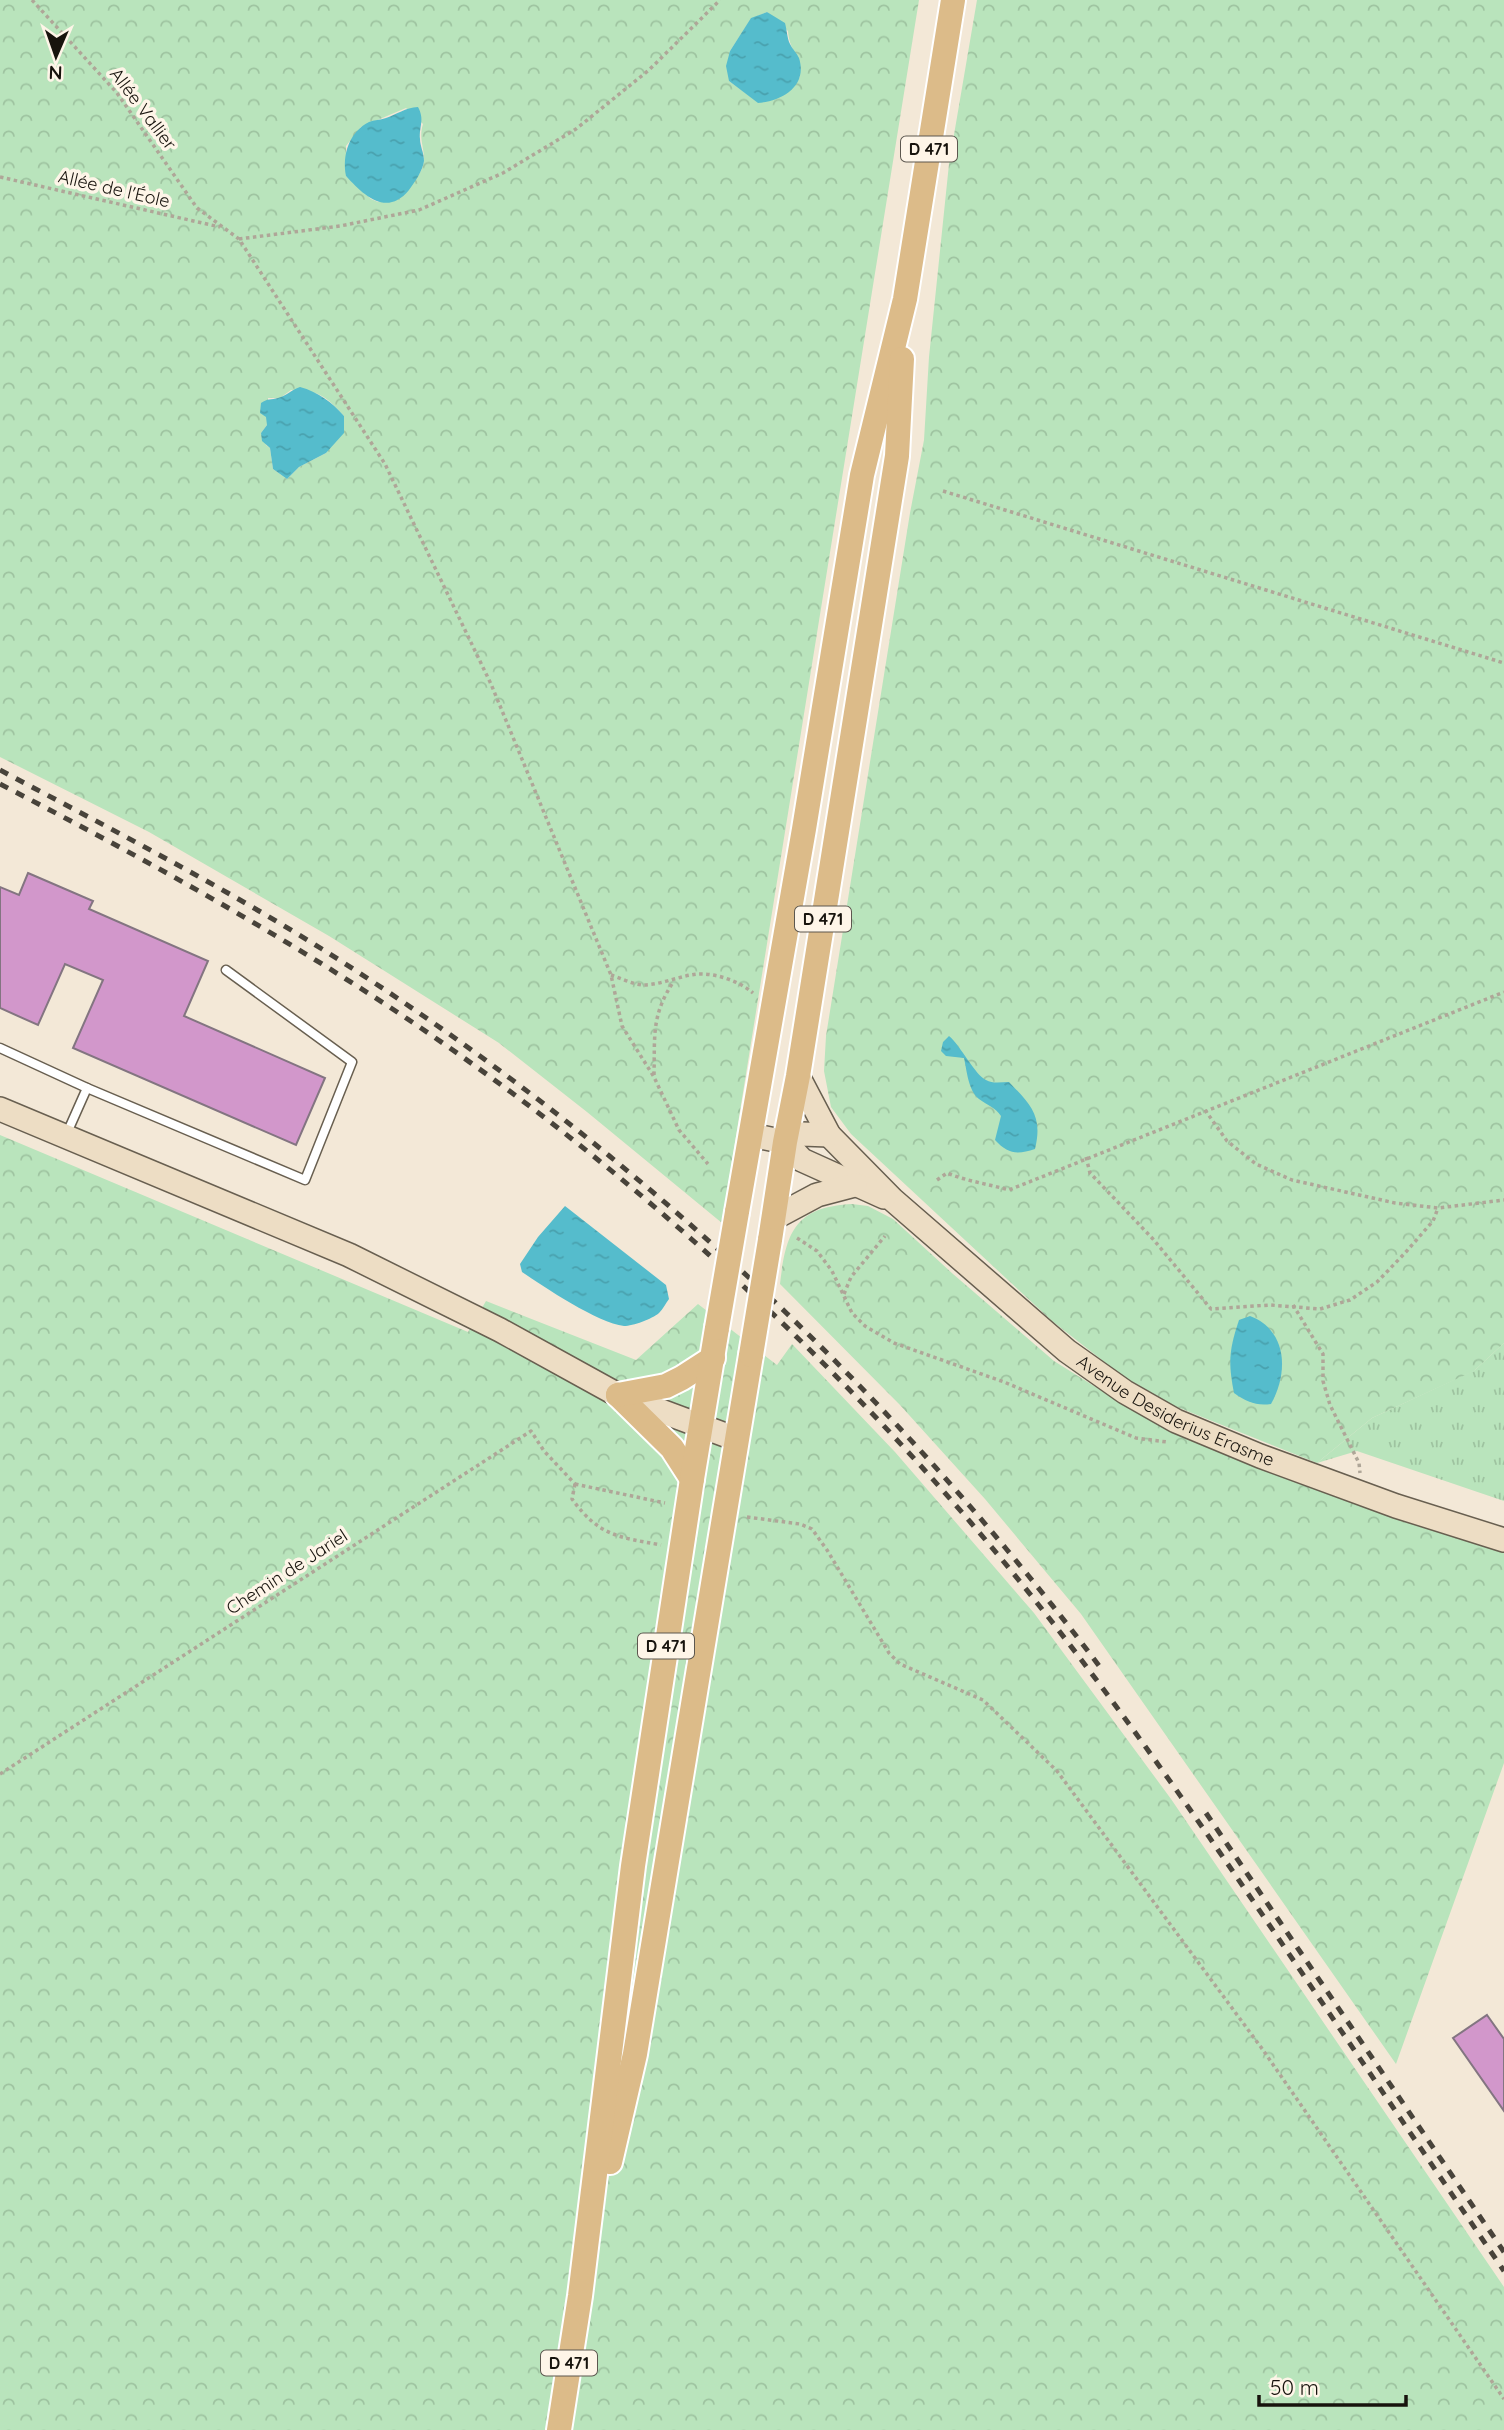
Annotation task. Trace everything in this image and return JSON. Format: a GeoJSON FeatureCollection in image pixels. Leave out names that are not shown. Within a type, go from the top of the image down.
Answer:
{"type":"FeatureCollection","features":[{"type":"Feature","properties":{"kind":"main road","name":"D 471"},"geometry":{"type":"LineString","coordinates":[[559,2430],[580,2296],[633,1866],[692,1479],[774,1010],[862,475],[905,299],[953,0]]}},
{"type":"Feature","properties":{"kind":"main road","name":"D 471"},"geometry":{"type":"LineString","coordinates":[[580,2296],[635,2054],[785,1142],[799,1076],[897,456],[905,299]]}},
{"type":"Feature","properties":{"kind":"main road"},"geometry":{"type":"LineString","coordinates":[[799,1076],[829,1135],[893,1200]]}},
{"type":"Feature","properties":{"kind":"main road"},"geometry":{"type":"LineString","coordinates":[[0,1109],[349,1255],[500,1330],[618,1395],[736,1439]]}},
{"type":"Feature","properties":{"kind":"main road"},"geometry":{"type":"LineString","coordinates":[[785,1142],[802,1134],[829,1135]]}},
{"type":"Feature","properties":{"kind":"main road"},"geometry":{"type":"LineString","coordinates":[[751,1135],[785,1142],[803,1160],[893,1200]]}},
{"type":"Feature","properties":{"kind":"main road"},"geometry":{"type":"LineString","coordinates":[[772,1229],[817,1195],[855,1185]]}},
{"type":"Feature","properties":{"kind":"main road","name":"Avenue Desiderius Erasme"},"geometry":{"type":"LineString","coordinates":[[893,1200],[1067,1351],[1125,1392],[1176,1421],[1260,1456],[1504,1540]]}},
{"type":"Feature","properties":{"kind":"main road"},"geometry":{"type":"LineString","coordinates":[[618,1395],[666,1386],[713,1357]]}},
{"type":"Feature","properties":{"kind":"main road"},"geometry":{"type":"LineString","coordinates":[[618,1395],[672,1448],[692,1479]]}},
{"type":"Feature","properties":{"kind":"lane"},"geometry":{"type":"LineString","coordinates":[[0,1048],[87,1088],[305,1180],[352,1062],[226,970]]}},
{"type":"Feature","properties":{"kind":"lane"},"geometry":{"type":"LineString","coordinates":[[66,1136],[87,1088]]}},
{"type":"Feature","properties":{"kind":"path","name":"Allée Vallier"},"geometry":{"type":"LineString","coordinates":[[32,0],[117,93],[197,208],[222,228]]}},
{"type":"Feature","properties":{"kind":"path"},"geometry":{"type":"LineString","coordinates":[[239,239],[340,226],[419,210],[503,173],[576,129],[649,70],[720,0]]}},
{"type":"Feature","properties":{"kind":"path","name":"Allée de l'Éole"},"geometry":{"type":"LineString","coordinates":[[0,177],[222,228]]}},
{"type":"Feature","properties":{"kind":"path"},"geometry":{"type":"LineString","coordinates":[[222,228],[239,239],[385,464],[491,684],[611,975],[622,1026],[654,1077],[679,1130],[708,1164]]}},
{"type":"Feature","properties":{"kind":"path"},"geometry":{"type":"LineString","coordinates":[[943,491],[1504,663]]}},
{"type":"Feature","properties":{"kind":"path"},"geometry":{"type":"LineString","coordinates":[[611,975],[641,985],[674,981],[698,974],[726,978],[743,985],[774,1010]]}},
{"type":"Feature","properties":{"kind":"path"},"geometry":{"type":"LineString","coordinates":[[654,1077],[656,1021],[662,999],[674,981]]}},
{"type":"Feature","properties":{"kind":"path"},"geometry":{"type":"LineString","coordinates":[[937,1180],[947,1173],[964,1180],[974,1180],[1009,1190],[1504,992]]}},
{"type":"Feature","properties":{"kind":"path"},"geometry":{"type":"LineString","coordinates":[[1205,1110],[1227,1141],[1255,1164],[1292,1180],[1395,1203],[1438,1208],[1504,1200]]}},
{"type":"Feature","properties":{"kind":"path"},"geometry":{"type":"LineString","coordinates":[[1086,1157],[1090,1172],[1153,1239],[1211,1309],[1293,1305],[1320,1309],[1350,1300],[1377,1282],[1433,1221],[1438,1208]]}},
{"type":"Feature","properties":{"kind":"path"},"geometry":{"type":"LineString","coordinates":[[844,1296],[851,1277],[885,1236]]}},
{"type":"Feature","properties":{"kind":"path"},"geometry":{"type":"LineString","coordinates":[[797,1238],[817,1251],[832,1271],[857,1319],[894,1343],[1004,1382],[1136,1438],[1180,1443],[1194,1428]]}},
{"type":"Feature","properties":{"kind":"path"},"geometry":{"type":"LineString","coordinates":[[1293,1305],[1323,1354],[1323,1381],[1330,1405],[1359,1463],[1363,1493]]}},
{"type":"Feature","properties":{"kind":"path","name":"Chemin de Jariel"},"geometry":{"type":"LineString","coordinates":[[0,1774],[531,1431],[544,1451],[575,1484]]}},
{"type":"Feature","properties":{"kind":"path"},"geometry":{"type":"LineString","coordinates":[[665,1503],[575,1484],[572,1499],[587,1519],[614,1536],[681,1549]]}},
{"type":"Feature","properties":{"kind":"path"},"geometry":{"type":"LineString","coordinates":[[738,1516],[800,1524],[812,1529],[889,1653],[900,1664],[984,1700],[1057,1771],[1263,2050],[1504,2399]]}},
{"type":"Feature","properties":{"kind":"green space"},"geometry":{"type":"Polygon","coordinates":[[[0,0],[919,0],[722,1223],[499,1043],[329,936],[149,832],[0,757],[0,0]],[[767,12],[751,19],[730,51],[729,81],[759,103],[800,77],[788,31],[767,12]],[[406,108],[361,127],[346,146],[346,176],[378,202],[408,186],[419,174],[424,157],[421,137],[423,124],[406,108]],[[291,390],[280,398],[268,398],[267,425],[261,433],[270,448],[273,469],[287,479],[299,467],[326,453],[344,416],[326,399],[308,391],[291,390]]]}},
{"type":"Feature","properties":{"kind":"green space"},"geometry":{"type":"Polygon","coordinates":[[[977,0],[1504,0],[1504,1343],[1474,1371],[1372,1418],[1317,1463],[1172,1405],[1121,1375],[1052,1321],[851,1134],[831,1107],[824,1071],[826,1036],[924,440],[929,357],[949,164],[977,0]]]}},
{"type":"Feature","properties":{"kind":"green space"},"geometry":{"type":"Polygon","coordinates":[[[0,1135],[468,1332],[486,1301],[636,1360],[698,1304],[777,1365],[792,1344],[895,1452],[1034,1613],[1171,1799],[1504,2287],[1504,2430],[0,2430],[0,1135]]]}},
{"type":"Feature","properties":{"kind":"green space"},"geometry":{"type":"Polygon","coordinates":[[[852,1204],[868,1206],[893,1219],[1054,1361],[1126,1406],[1198,1442],[1357,1505],[1504,1552],[1504,1763],[1396,2064],[1081,1614],[985,1499],[900,1405],[780,1284],[786,1250],[797,1226],[818,1210],[852,1204]]]}},
{"type":"Feature","properties":{"kind":"green space"},"geometry":{"type":"Polygon","coordinates":[[[1504,1343],[1504,1501],[1357,1451],[1317,1463],[1372,1418],[1475,1370],[1504,1343]]]}},
{"type":"Feature","properties":{"kind":"water"},"geometry":{"type":"Polygon","coordinates":[[[767,12],[785,23],[789,42],[799,58],[801,68],[800,77],[791,90],[776,99],[758,103],[729,81],[726,66],[730,51],[751,18],[767,12]]]}},
{"type":"Feature","properties":{"kind":"water"},"geometry":{"type":"Polygon","coordinates":[[[418,107],[424,161],[420,172],[401,198],[384,203],[376,201],[346,176],[348,145],[356,132],[369,122],[418,107]]]}},
{"type":"Feature","properties":{"kind":"water"},"geometry":{"type":"Polygon","coordinates":[[[300,387],[330,402],[344,416],[344,433],[326,453],[299,467],[287,479],[273,469],[270,448],[262,441],[261,433],[267,425],[266,417],[260,413],[261,403],[300,387]]]}},
{"type":"Feature","properties":{"kind":"water"},"geometry":{"type":"Polygon","coordinates":[[[949,1036],[982,1077],[991,1082],[1009,1082],[1029,1105],[1036,1119],[1035,1149],[1013,1152],[995,1140],[1001,1116],[972,1091],[964,1058],[946,1056],[941,1051],[943,1042],[949,1036]]]}},
{"type":"Feature","properties":{"kind":"water"},"geometry":{"type":"Polygon","coordinates":[[[565,1206],[666,1285],[669,1299],[659,1313],[632,1325],[613,1323],[572,1304],[522,1272],[520,1264],[538,1237],[565,1206]]]}},
{"type":"Feature","properties":{"kind":"water"},"geometry":{"type":"Polygon","coordinates":[[[1250,1316],[1271,1331],[1281,1353],[1281,1379],[1271,1404],[1252,1403],[1234,1393],[1230,1364],[1233,1340],[1239,1320],[1250,1316]]]}},
{"type":"Feature","properties":{"kind":"building"},"geometry":{"type":"Polygon","coordinates":[[[28,873],[93,901],[89,909],[208,961],[184,1016],[325,1078],[296,1145],[73,1048],[103,980],[65,964],[38,1025],[0,1008],[0,887],[19,895],[28,873]]]}},
{"type":"Feature","properties":{"kind":"building"},"geometry":{"type":"Polygon","coordinates":[[[1487,2015],[1504,2039],[1504,2111],[1453,2038],[1487,2015]]]}},
{"type":"Feature","properties":{"kind":"railway"},"geometry":{"type":"LineString","coordinates":[[0,770],[203,879],[322,949],[434,1023],[542,1102],[646,1186],[746,1275],[842,1368],[933,1465],[1020,1566],[1103,1671]]}},
{"type":"Feature","properties":{"kind":"railway"},"geometry":{"type":"LineString","coordinates":[[0,784],[225,906],[357,986],[441,1042],[524,1102],[684,1232],[834,1374],[905,1448],[972,1524],[1089,1669],[1233,1872],[1504,2271]]}},
{"type":"Feature","properties":{"kind":"railway"},"geometry":{"type":"LineString","coordinates":[[1206,1813],[1504,2252]]}}]}
